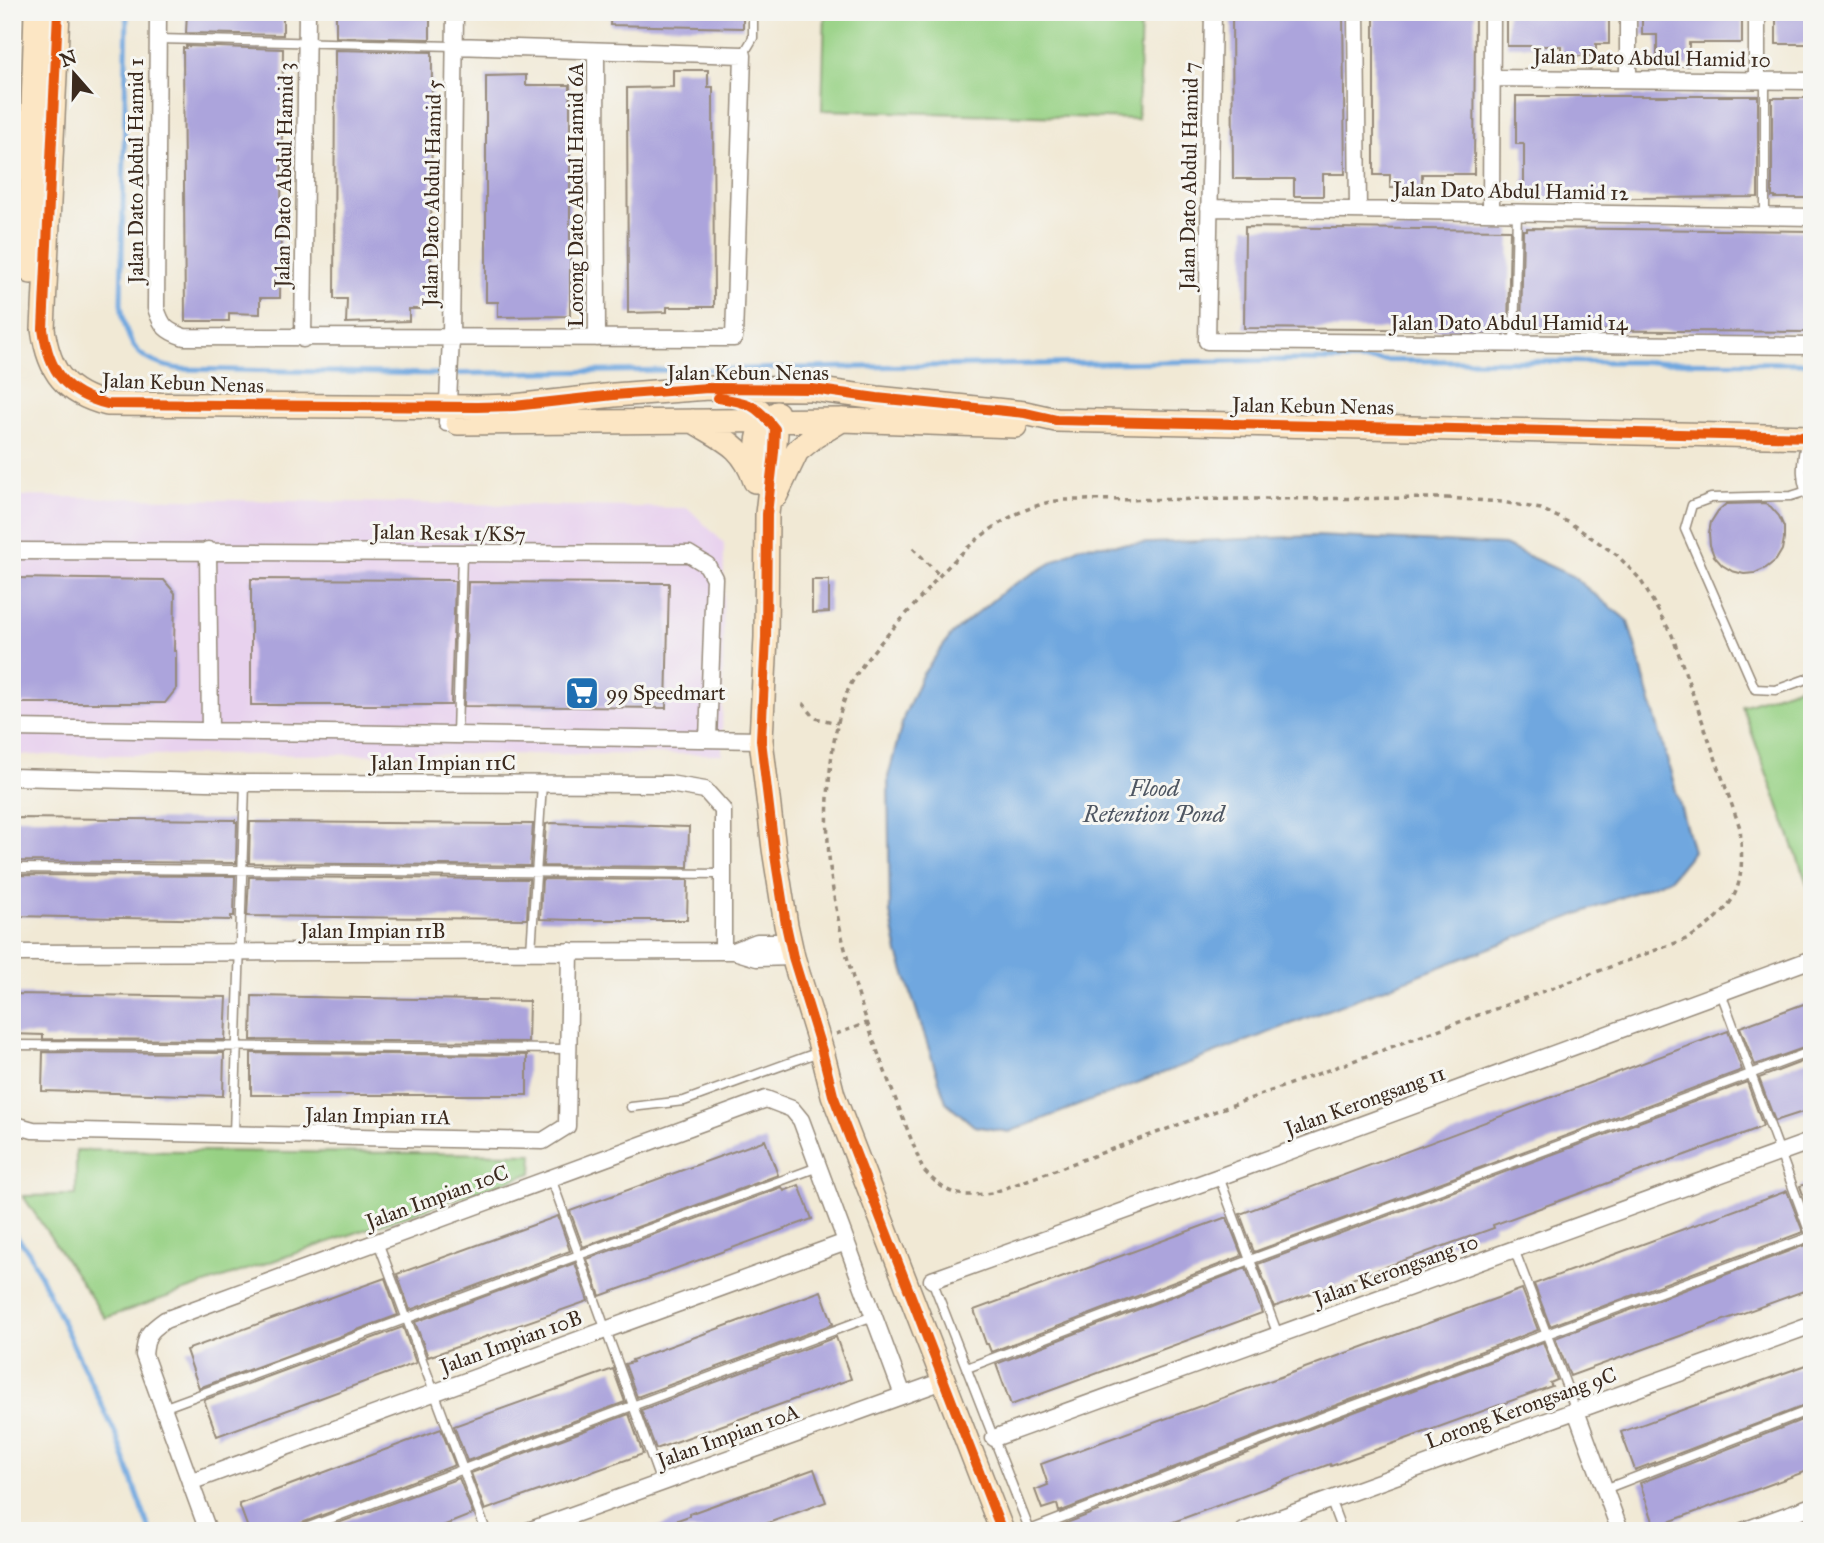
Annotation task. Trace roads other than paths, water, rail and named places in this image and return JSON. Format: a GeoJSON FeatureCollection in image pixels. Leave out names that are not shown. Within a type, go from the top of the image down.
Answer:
{"type":"FeatureCollection","features":[{"type":"Feature","properties":{"kind":"street","name":"Jalan Kebun Nenas"},"geometry":{"type":"LineString","coordinates":[[36,12],[32,152],[31,324],[34,356],[39,376],[49,390],[78,411],[99,415],[448,415],[694,421],[842,420],[1023,426],[1056,420]]}},
{"type":"Feature","properties":{"kind":"street","name":"Jalan Kebun Nenas"},"geometry":{"type":"LineString","coordinates":[[58,12],[32,152],[43,330],[54,370],[63,382],[91,400],[107,404],[417,407],[448,415],[477,407],[514,406],[679,390],[812,389],[1025,413],[1056,420],[1806,444]]}},
{"type":"Feature","properties":{"kind":"street","name":"Jalan Dato Abdul Hamid 1"},"geometry":{"type":"LineString","coordinates":[[158,12],[156,308],[160,321],[165,328],[184,337],[303,338]]}},
{"type":"Feature","properties":{"kind":"street","name":"Jalan Dato Abdul Hamid 3"},"geometry":{"type":"LineString","coordinates":[[303,338],[307,12]]}},
{"type":"Feature","properties":{"kind":"street","name":"Jalan Dato Abdul Hamid 5"},"geometry":{"type":"LineString","coordinates":[[448,415],[455,12]]}},
{"type":"Feature","properties":{"kind":"street","name":"Jalan Dato Abdul Hamid 7"},"geometry":{"type":"LineString","coordinates":[[1207,341],[1213,12]]}},
{"type":"Feature","properties":{"kind":"street"},"geometry":{"type":"LineString","coordinates":[[1356,12],[1358,210]]}},
{"type":"Feature","properties":{"kind":"street"},"geometry":{"type":"LineString","coordinates":[[1491,212],[1492,12]]}},
{"type":"Feature","properties":{"kind":"street"},"geometry":{"type":"LineString","coordinates":[[1628,12],[1628,79]]}},
{"type":"Feature","properties":{"kind":"street"},"geometry":{"type":"LineString","coordinates":[[1756,12],[1761,80]]}},
{"type":"Feature","properties":{"kind":"street"},"geometry":{"type":"LineString","coordinates":[[303,338],[734,338],[743,54],[454,46]]}},
{"type":"Feature","properties":{"kind":"street","name":"Lorong Dato Abdul Hamid 6A"},"geometry":{"type":"LineString","coordinates":[[596,51],[597,338]]}},
{"type":"Feature","properties":{"kind":"street","name":"Jalan Dato Abdul Hamid 10"},"geometry":{"type":"LineString","coordinates":[[1491,78],[1812,81]]}},
{"type":"Feature","properties":{"kind":"street","name":"Jalan Dato Abdul Hamid 12"},"geometry":{"type":"LineString","coordinates":[[1209,208],[1812,216]]}},
{"type":"Feature","properties":{"kind":"street","name":"Jalan Dato Abdul Hamid 14"},"geometry":{"type":"LineString","coordinates":[[1207,341],[1812,346]]}},
{"type":"Feature","properties":{"kind":"street"},"geometry":{"type":"LineString","coordinates":[[417,407],[443,391],[450,371]]}},
{"type":"Feature","properties":{"kind":"street"},"geometry":{"type":"LineString","coordinates":[[450,371],[458,391],[477,407]]}},
{"type":"Feature","properties":{"kind":"street"},"geometry":{"type":"LineString","coordinates":[[679,390],[748,403],[768,419],[775,429],[767,514],[766,638],[761,740],[774,849],[792,949],[832,1095],[1002,1531]]}},
{"type":"Feature","properties":{"kind":"street"},"geometry":{"type":"LineString","coordinates":[[768,419],[782,410],[806,402],[877,398]]}},
{"type":"Feature","properties":{"kind":"street"},"geometry":{"type":"LineString","coordinates":[[767,514],[797,452],[842,420]]}},
{"type":"Feature","properties":{"kind":"street"},"geometry":{"type":"LineString","coordinates":[[694,421],[736,447],[746,459],[767,514]]}},
{"type":"Feature","properties":{"kind":"street"},"geometry":{"type":"LineString","coordinates":[[208,550],[210,731]]}},
{"type":"Feature","properties":{"kind":"street","name":"Jalan Resak 1/KS7"},"geometry":{"type":"LineString","coordinates":[[12,551],[689,554],[707,565],[715,579],[708,739]]}},
{"type":"Feature","properties":{"kind":"street"},"geometry":{"type":"LineString","coordinates":[[12,728],[761,740]]}},
{"type":"Feature","properties":{"kind":"street","name":"Jalan Impian 11C"},"geometry":{"type":"LineString","coordinates":[[12,777],[245,783],[669,784],[705,790],[723,810],[723,874],[729,951]]}},
{"type":"Feature","properties":{"kind":"street","name":"Jalan Impian 11B"},"geometry":{"type":"LineString","coordinates":[[12,953],[729,951],[757,958],[792,949]]}},
{"type":"Feature","properties":{"kind":"street","name":"Jalan Impian 11A"},"geometry":{"type":"LineString","coordinates":[[12,1121],[15,1125],[33,1130],[543,1141],[567,1126],[570,951]]}},
{"type":"Feature","properties":{"kind":"street","name":"Jalan Kerongsang 11"},"geometry":{"type":"LineString","coordinates":[[932,1280],[1812,959]]}},
{"type":"Feature","properties":{"kind":"street","name":"Jalan Impian 10C"},"geometry":{"type":"LineString","coordinates":[[163,1408],[144,1355],[145,1340],[150,1330],[165,1320],[766,1099],[792,1109],[801,1121],[818,1167]]}},
{"type":"Feature","properties":{"kind":"street","name":"Jalan Kerongsang 10"},"geometry":{"type":"LineString","coordinates":[[994,1438],[1812,1141]]}},
{"type":"Feature","properties":{"kind":"street"},"geometry":{"type":"LineString","coordinates":[[818,1167],[903,1395]]}},
{"type":"Feature","properties":{"kind":"street","name":"Jalan Impian 10B"},"geometry":{"type":"LineString","coordinates":[[190,1482],[846,1242]]}},
{"type":"Feature","properties":{"kind":"street","name":"Lorong Kerongsang 9C"},"geometry":{"type":"LineString","coordinates":[[1244,1531],[1812,1325]]}},
{"type":"Feature","properties":{"kind":"street","name":"Jalan Impian 10A"},"geometry":{"type":"LineString","coordinates":[[527,1531],[943,1381]]}},
{"type":"Feature","properties":{"kind":"street"},"geometry":{"type":"LineString","coordinates":[[163,1408],[208,1531]]}},
{"type":"Feature","properties":{"kind":"street"},"geometry":{"type":"LineString","coordinates":[[1576,1410],[1620,1531]]}},
{"type":"Feature","properties":{"kind":"street"},"geometry":{"type":"LineString","coordinates":[[1743,1531],[1812,1506]]}},
{"type":"Feature","properties":{"kind":"lane"},"geometry":{"type":"LineString","coordinates":[[743,54],[753,38],[753,12]]}},
{"type":"Feature","properties":{"kind":"lane"},"geometry":{"type":"LineString","coordinates":[[158,39],[454,46]]}},
{"type":"Feature","properties":{"kind":"lane"},"geometry":{"type":"LineString","coordinates":[[1761,80],[1765,216]]}},
{"type":"Feature","properties":{"kind":"lane"},"geometry":{"type":"LineString","coordinates":[[1514,344],[1517,212]]}},
{"type":"Feature","properties":{"kind":"lane"},"geometry":{"type":"LineString","coordinates":[[1806,444],[1802,475],[1804,492],[1812,505]]}},
{"type":"Feature","properties":{"kind":"lane"},"geometry":{"type":"LineString","coordinates":[[1804,492],[1791,496],[1711,498],[1692,505],[1685,529],[1755,689],[1776,690],[1812,677]]}},
{"type":"Feature","properties":{"kind":"lane"},"geometry":{"type":"LineString","coordinates":[[457,735],[462,554]]}},
{"type":"Feature","properties":{"kind":"lane"},"geometry":{"type":"LineString","coordinates":[[234,1134],[245,783]]}},
{"type":"Feature","properties":{"kind":"lane"},"geometry":{"type":"LineString","coordinates":[[531,951],[542,784]]}},
{"type":"Feature","properties":{"kind":"lane"},"geometry":{"type":"LineString","coordinates":[[12,868],[723,874]]}},
{"type":"Feature","properties":{"kind":"lane"},"geometry":{"type":"LineString","coordinates":[[932,1280],[1030,1531],[1333,1413],[1811,1237],[1721,992]]}},
{"type":"Feature","properties":{"kind":"lane"},"geometry":{"type":"LineString","coordinates":[[12,1045],[569,1049]]}},
{"type":"Feature","properties":{"kind":"lane"},"geometry":{"type":"LineString","coordinates":[[631,1107],[684,1101],[820,1046]]}},
{"type":"Feature","properties":{"kind":"lane"},"geometry":{"type":"LineString","coordinates":[[967,1368],[1812,1051]]}},
{"type":"Feature","properties":{"kind":"lane"},"geometry":{"type":"LineString","coordinates":[[163,1408],[818,1167]]}},
{"type":"Feature","properties":{"kind":"lane"},"geometry":{"type":"LineString","coordinates":[[1219,1177],[1278,1335]]}},
{"type":"Feature","properties":{"kind":"lane"},"geometry":{"type":"LineString","coordinates":[[551,1178],[661,1483]]}},
{"type":"Feature","properties":{"kind":"lane"},"geometry":{"type":"LineString","coordinates":[[378,1242],[486,1531]]}},
{"type":"Feature","properties":{"kind":"lane"},"geometry":{"type":"LineString","coordinates":[[1514,1249],[1576,1410]]}},
{"type":"Feature","properties":{"kind":"lane"},"geometry":{"type":"LineString","coordinates":[[298,1531],[873,1316]]}},
{"type":"Feature","properties":{"kind":"lane"},"geometry":{"type":"LineString","coordinates":[[1605,1489],[1812,1409]]}},
{"type":"Feature","properties":{"kind":"lane"},"geometry":{"type":"LineString","coordinates":[[1331,1499],[1342,1531]]}},
{"type":"Feature","properties":{"kind":"water","name":"Flood Retention Pond"},"geometry":{"type":"Polygon","coordinates":[[[1316,536],[1504,545],[1572,576],[1628,621],[1693,851],[1670,879],[1009,1132],[974,1126],[946,1102],[898,953],[890,913],[888,777],[904,716],[922,675],[952,634],[1006,589],[1081,546],[1316,536]]]}},
{"type":"Feature","properties":{"kind":"waterway"},"geometry":{"type":"LineString","coordinates":[[127,12],[121,303],[126,330],[136,349],[144,357],[166,366],[181,369],[432,374],[1288,360],[1812,363]]}},
{"type":"Feature","properties":{"kind":"waterway"},"geometry":{"type":"LineString","coordinates":[[12,1231],[29,1252],[117,1437],[150,1531]]}},
{"type":"Feature","properties":{"kind":"place","name":"99 Speedmart"},"geometry":{"type":"Point","coordinates":[582,693]}}]}
